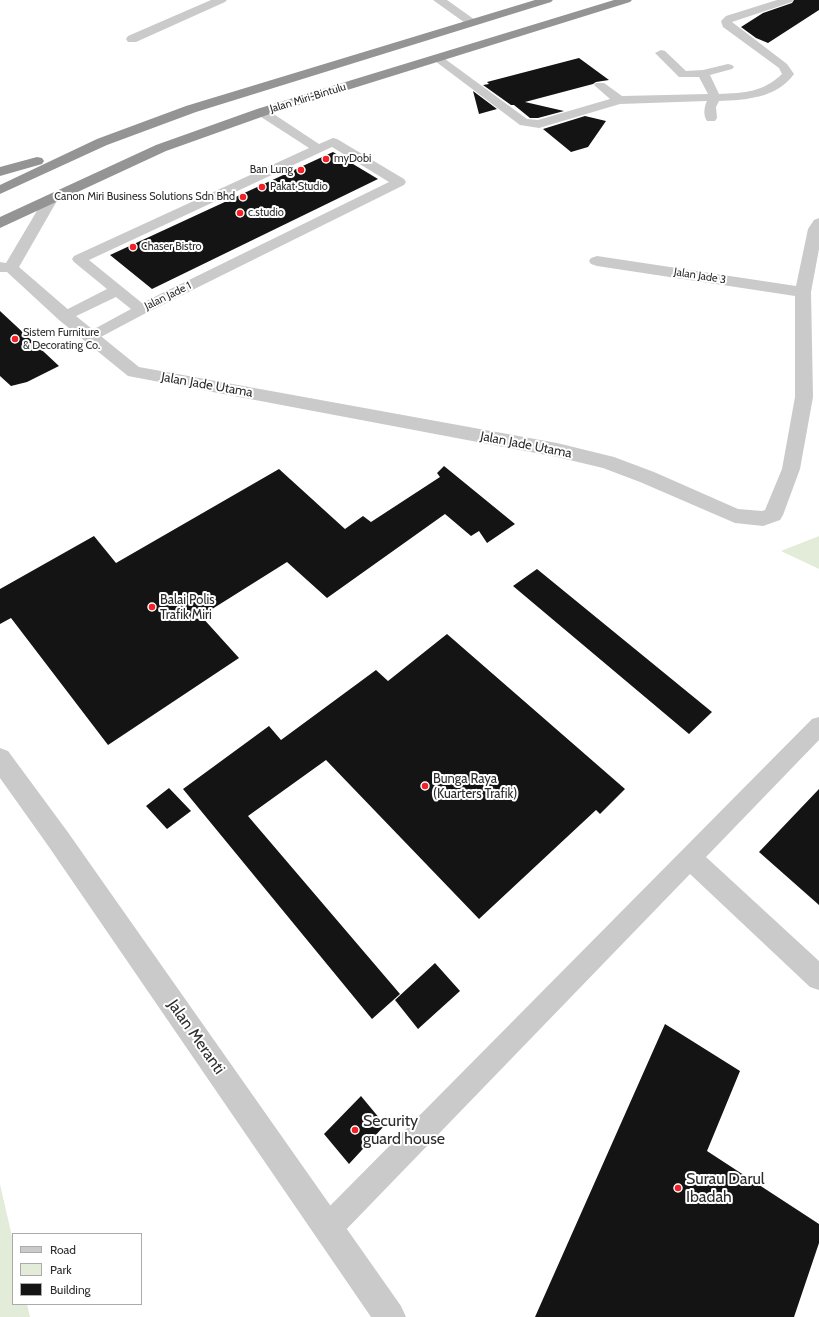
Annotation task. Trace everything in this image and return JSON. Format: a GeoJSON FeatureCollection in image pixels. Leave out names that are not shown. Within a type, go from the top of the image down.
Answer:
{"type":"FeatureCollection","features":[{"type":"Feature","properties":{"kind":"highway","name":"Jalan Miri-Bintulu"},"geometry":{"type":"LineString","coordinates":[[0,190],[102,142],[190,109],[547,0]]}},
{"type":"Feature","properties":{"kind":"highway","name":"Jalan Miri-Bintulu"},"geometry":{"type":"LineString","coordinates":[[0,223],[161,148],[262,112],[626,0]]}},
{"type":"Feature","properties":{"kind":"highway"},"geometry":{"type":"LineString","coordinates":[[0,172],[102,142]]}},
{"type":"Feature","properties":{"kind":"street"},"geometry":{"type":"LineString","coordinates":[[132,39],[221,0]]}},
{"type":"Feature","properties":{"kind":"street"},"geometry":{"type":"LineString","coordinates":[[439,0],[472,22]]}},
{"type":"Feature","properties":{"kind":"street","name":"Jalan Jade Utama"},"geometry":{"type":"LineString","coordinates":[[51,199],[5,268],[134,372],[550,449],[607,462],[647,477],[735,516],[763,520],[773,515],[791,469],[811,399],[803,292],[808,263],[816,229],[819,223]]}},
{"type":"Feature","properties":{"kind":"street","name":"Jalan Jade 3"},"geometry":{"type":"LineString","coordinates":[[597,261],[803,292]]}},
{"type":"Feature","properties":{"kind":"street","name":"Jalan Meranti"},"geometry":{"type":"LineString","coordinates":[[0,759],[58,839],[390,1317]]}},
{"type":"Feature","properties":{"kind":"lane"},"geometry":{"type":"LineString","coordinates":[[438,58],[524,122],[539,124],[619,100],[758,94],[778,85],[788,74],[784,66],[727,25],[726,21],[730,18],[788,0]]}},
{"type":"Feature","properties":{"kind":"lane"},"geometry":{"type":"LineString","coordinates":[[661,54],[682,75],[703,73],[728,67]]}},
{"type":"Feature","properties":{"kind":"lane"},"geometry":{"type":"LineString","coordinates":[[703,73],[715,97]]}},
{"type":"Feature","properties":{"kind":"lane"},"geometry":{"type":"LineString","coordinates":[[600,85],[619,100]]}},
{"type":"Feature","properties":{"kind":"lane"},"geometry":{"type":"LineString","coordinates":[[711,118],[710,107],[715,97]]}},
{"type":"Feature","properties":{"kind":"lane"},"geometry":{"type":"LineString","coordinates":[[262,112],[319,149]]}},
{"type":"Feature","properties":{"kind":"lane","name":"Jalan Jade 1"},"geometry":{"type":"LineString","coordinates":[[333,142],[399,182],[141,310],[117,290],[79,259],[333,142]]}},
{"type":"Feature","properties":{"kind":"lane"},"geometry":{"type":"LineString","coordinates":[[65,316],[117,290]]}},
{"type":"Feature","properties":{"kind":"lane"},"geometry":{"type":"LineString","coordinates":[[90,337],[141,310]]}},
{"type":"Feature","properties":{"kind":"lane"},"geometry":{"type":"LineString","coordinates":[[328,1228],[819,726]]}},
{"type":"Feature","properties":{"kind":"lane"},"geometry":{"type":"LineString","coordinates":[[690,858],[819,978]]}},
{"type":"Feature","properties":{"kind":"green space"},"geometry":{"type":"Polygon","coordinates":[[[819,536],[819,569],[781,551],[819,536]]]}},
{"type":"Feature","properties":{"kind":"green space"},"geometry":{"type":"Polygon","coordinates":[[[0,1184],[12,1237],[12,1305],[27,1305],[30,1317],[0,1317],[0,1184]]]}},
{"type":"Feature","properties":{"kind":"building"},"geometry":{"type":"Polygon","coordinates":[[[794,0],[819,0],[819,10],[768,43],[756,38],[741,27],[763,13],[792,3],[794,0]]]}},
{"type":"Feature","properties":{"kind":"building"},"geometry":{"type":"Polygon","coordinates":[[[579,58],[609,80],[596,82],[525,102],[564,111],[538,118],[530,118],[514,105],[511,105],[483,85],[489,84],[487,82],[579,58]]]}},
{"type":"Feature","properties":{"kind":"building"},"geometry":{"type":"Polygon","coordinates":[[[473,91],[497,109],[479,114],[473,91]]]}},
{"type":"Feature","properties":{"kind":"building"},"geometry":{"type":"Polygon","coordinates":[[[585,116],[606,121],[588,147],[571,152],[543,129],[585,116]]]}},
{"type":"Feature","properties":{"kind":"building"},"geometry":{"type":"Polygon","coordinates":[[[333,152],[378,179],[152,289],[110,255],[333,152]]]}},
{"type":"Feature","properties":{"kind":"building","name":"Sistem Furniture & Decorating Co."},"geometry":{"type":"Polygon","coordinates":[[[0,311],[59,366],[27,382],[11,386],[0,376],[0,311]]]}},
{"type":"Feature","properties":{"kind":"building","name":"Balai Polis Trafik Miri"},"geometry":{"type":"Polygon","coordinates":[[[444,466],[515,524],[487,543],[479,531],[471,536],[445,514],[327,598],[287,562],[201,616],[239,658],[108,745],[11,618],[0,624],[0,589],[94,536],[116,563],[279,469],[345,529],[363,516],[371,522],[440,477],[437,473],[444,466]]]}},
{"type":"Feature","properties":{"kind":"building"},"geometry":{"type":"Polygon","coordinates":[[[537,569],[712,712],[689,734],[513,586],[537,569]]]}},
{"type":"Feature","properties":{"kind":"building"},"geometry":{"type":"Polygon","coordinates":[[[447,634],[625,789],[600,814],[596,810],[479,919],[326,760],[248,816],[400,994],[372,1019],[183,789],[269,726],[281,740],[376,670],[388,681],[447,634]]]}},
{"type":"Feature","properties":{"kind":"building"},"geometry":{"type":"Polygon","coordinates":[[[169,788],[191,811],[167,829],[146,806],[169,788]]]}},
{"type":"Feature","properties":{"kind":"building"},"geometry":{"type":"Polygon","coordinates":[[[819,789],[819,905],[759,852],[819,789]]]}},
{"type":"Feature","properties":{"kind":"building"},"geometry":{"type":"Polygon","coordinates":[[[435,963],[460,991],[418,1029],[395,1000],[435,963]]]}},
{"type":"Feature","properties":{"kind":"building","name":"Surau Darul Ibadah"},"geometry":{"type":"Polygon","coordinates":[[[665,1024],[740,1071],[707,1151],[819,1224],[819,1243],[794,1317],[535,1317],[665,1024]]]}},
{"type":"Feature","properties":{"kind":"building","name":"Security guard house"},"geometry":{"type":"Polygon","coordinates":[[[361,1096],[385,1125],[349,1164],[324,1134],[361,1096]]]}},
{"type":"Feature","properties":{"kind":"place","name":"myDobi"},"geometry":{"type":"Point","coordinates":[326,159]}},
{"type":"Feature","properties":{"kind":"place","name":"Ban Lung"},"geometry":{"type":"Point","coordinates":[301,170]}},
{"type":"Feature","properties":{"kind":"place","name":"Pakat Studio"},"geometry":{"type":"Point","coordinates":[262,187]}},
{"type":"Feature","properties":{"kind":"place","name":"Canon Miri Business Solutions Sdn Bhd"},"geometry":{"type":"Point","coordinates":[243,197]}},
{"type":"Feature","properties":{"kind":"place","name":"c.studio"},"geometry":{"type":"Point","coordinates":[240,213]}},
{"type":"Feature","properties":{"kind":"place","name":"Chaser Bistro"},"geometry":{"type":"Point","coordinates":[133,247]}},
{"type":"Feature","properties":{"kind":"place","name":"Sistem Furniture & Decorating Co."},"geometry":{"type":"Point","coordinates":[15,339]}},
{"type":"Feature","properties":{"kind":"place","name":"Balai Polis Trafik Miri"},"geometry":{"type":"Point","coordinates":[152,607]}},
{"type":"Feature","properties":{"kind":"place","name":"Bunga Raya (Kuarters Trafik)"},"geometry":{"type":"Point","coordinates":[425,786]}},
{"type":"Feature","properties":{"kind":"place","name":"Security guard house"},"geometry":{"type":"Point","coordinates":[355,1130]}},
{"type":"Feature","properties":{"kind":"place","name":"Surau Darul Ibadah"},"geometry":{"type":"Point","coordinates":[678,1188]}}]}
